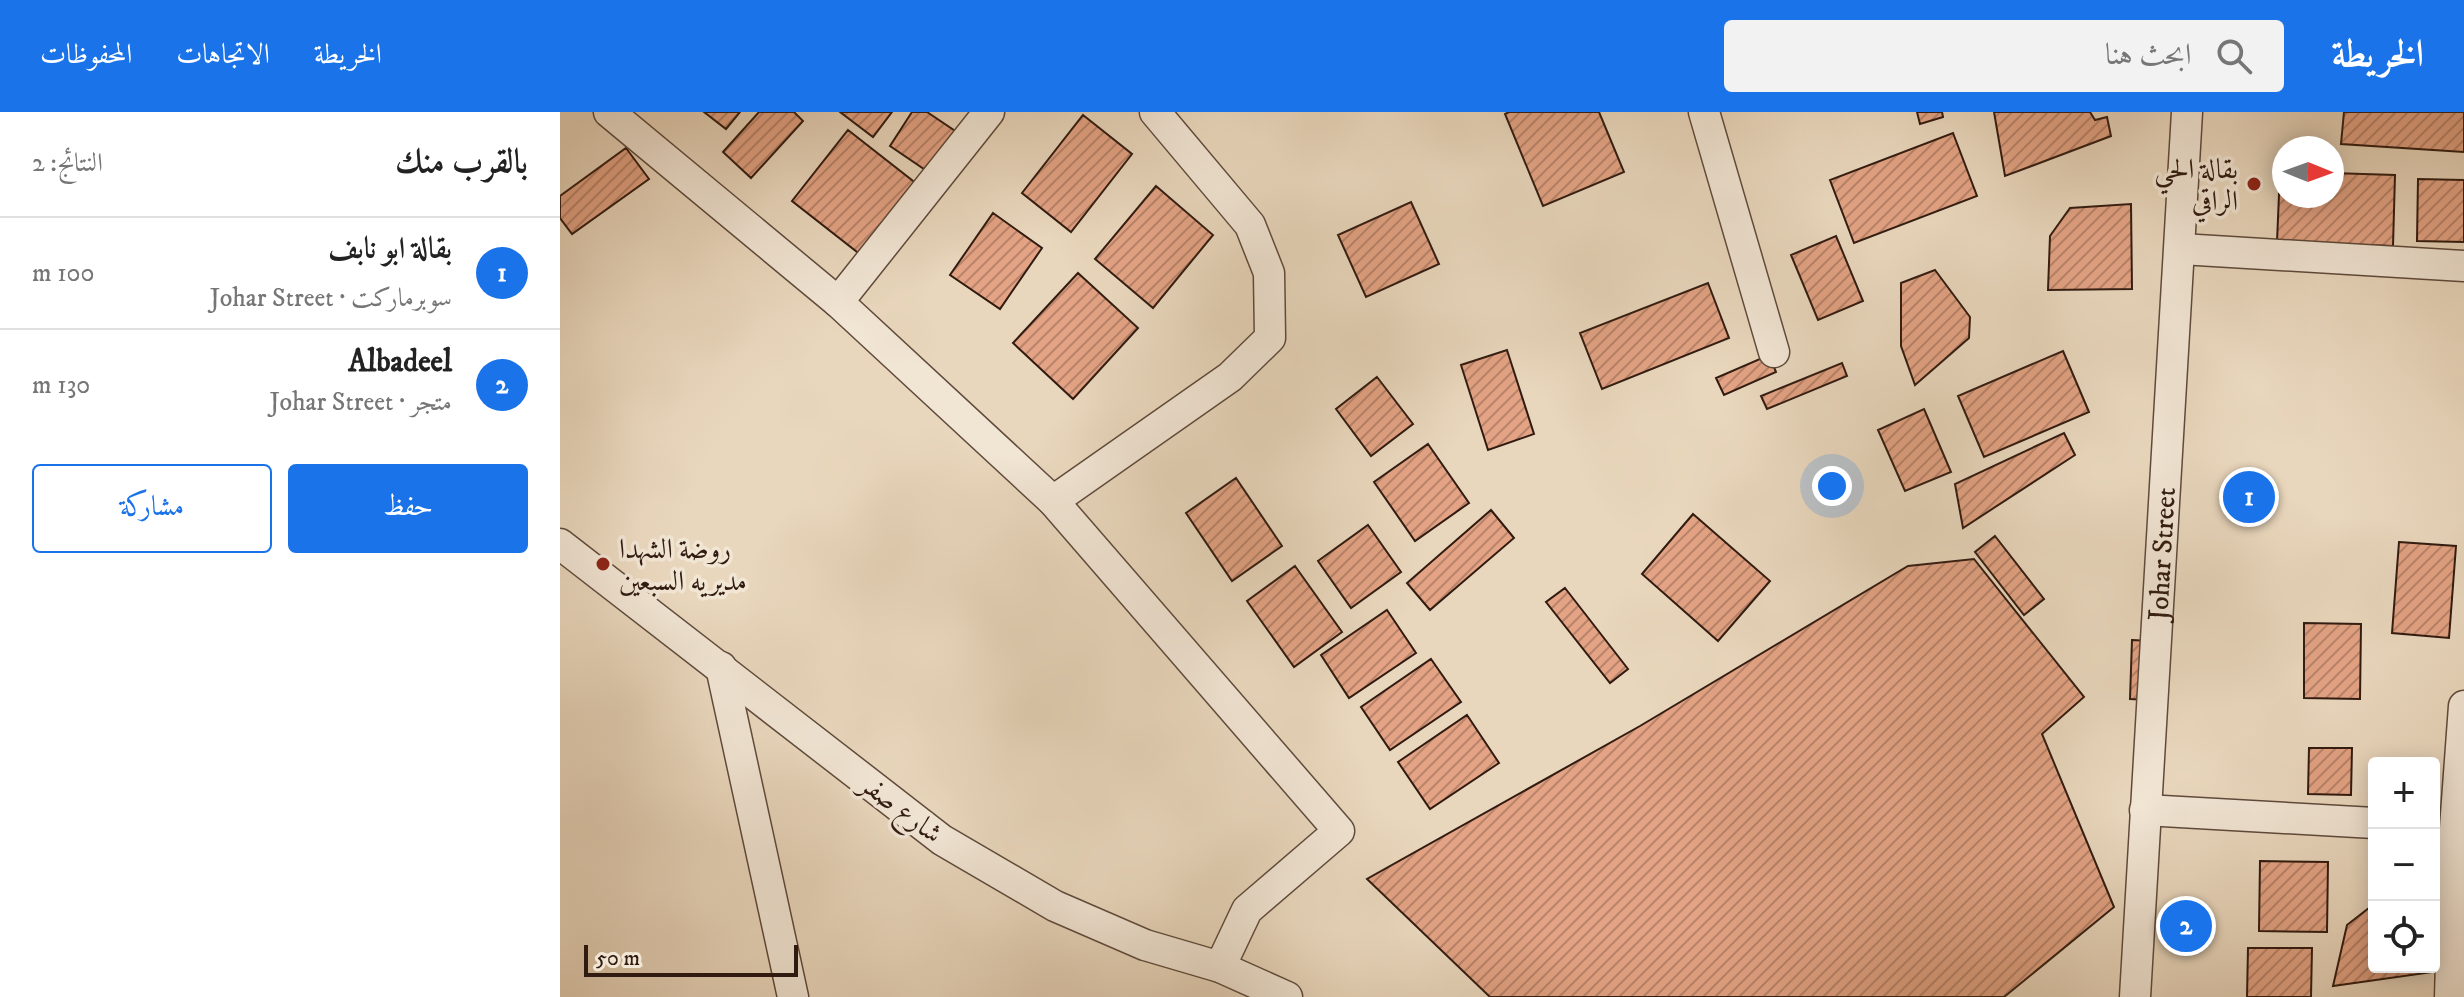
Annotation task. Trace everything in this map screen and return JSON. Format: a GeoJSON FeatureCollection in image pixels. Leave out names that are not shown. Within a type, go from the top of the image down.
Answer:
{"type":"FeatureCollection","features":[{"type":"Feature","properties":{"kind":"street"},"geometry":{"type":"LineString","coordinates":[[609,112],[838,302],[1053,501],[1339,831],[1247,910],[1220,967]]}},
{"type":"Feature","properties":{"kind":"street"},"geometry":{"type":"LineString","coordinates":[[838,302],[989,112]]}},
{"type":"Feature","properties":{"kind":"street"},"geometry":{"type":"LineString","coordinates":[[1053,501],[1230,377],[1270,338],[1269,273],[1250,225],[1155,112]]}},
{"type":"Feature","properties":{"kind":"street"},"geometry":{"type":"LineString","coordinates":[[1704,112],[1774,352]]}},
{"type":"Feature","properties":{"kind":"street","name":"Johar Street"},"geometry":{"type":"LineString","coordinates":[[2135,997],[2187,112]]}},
{"type":"Feature","properties":{"kind":"street"},"geometry":{"type":"LineString","coordinates":[[2181,249],[2464,266]]}},
{"type":"Feature","properties":{"kind":"street","name":"شارع صفر"},"geometry":{"type":"LineString","coordinates":[[560,544],[942,840],[1055,906],[1145,945],[1220,967],[1287,997]]}},
{"type":"Feature","properties":{"kind":"street"},"geometry":{"type":"LineString","coordinates":[[721,667],[793,997]]}},
{"type":"Feature","properties":{"kind":"street"},"geometry":{"type":"LineString","coordinates":[[2450,997],[2444,827],[2464,706]]}},
{"type":"Feature","properties":{"kind":"street"},"geometry":{"type":"LineString","coordinates":[[2145,810],[2368,823]]}},
{"type":"Feature","properties":{"kind":"building"},"geometry":{"type":"Polygon","coordinates":[[[704,112],[740,112],[726,129],[704,112]]]}},
{"type":"Feature","properties":{"kind":"building"},"geometry":{"type":"Polygon","coordinates":[[[759,112],[794,112],[803,121],[751,178],[723,152],[759,112]]]}},
{"type":"Feature","properties":{"kind":"building"},"geometry":{"type":"Polygon","coordinates":[[[840,112],[892,112],[873,137],[840,112]]]}},
{"type":"Feature","properties":{"kind":"building"},"geometry":{"type":"Polygon","coordinates":[[[912,112],[927,112],[976,145],[949,186],[890,146],[912,112]]]}},
{"type":"Feature","properties":{"kind":"building"},"geometry":{"type":"Polygon","coordinates":[[[1599,112],[1624,172],[1543,206],[1505,114],[1599,112]]]}},
{"type":"Feature","properties":{"kind":"building"},"geometry":{"type":"Polygon","coordinates":[[[1917,112],[1942,112],[1943,117],[1920,124],[1917,112]]]}},
{"type":"Feature","properties":{"kind":"building"},"geometry":{"type":"Polygon","coordinates":[[[1994,112],[2090,112],[2095,120],[2107,117],[2111,136],[2005,176],[1994,112]]]}},
{"type":"Feature","properties":{"kind":"building"},"geometry":{"type":"Polygon","coordinates":[[[2344,112],[2464,112],[2464,152],[2344,144],[2344,112]]]}},
{"type":"Feature","properties":{"kind":"building"},"geometry":{"type":"Polygon","coordinates":[[[1083,115],[1132,154],[1071,232],[1022,193],[1083,115]]]}},
{"type":"Feature","properties":{"kind":"building"},"geometry":{"type":"Polygon","coordinates":[[[848,130],[936,199],[880,270],[792,201],[848,130]]]}},
{"type":"Feature","properties":{"kind":"building"},"geometry":{"type":"Polygon","coordinates":[[[1953,133],[1977,196],[1854,243],[1830,180],[1953,133]]]}},
{"type":"Feature","properties":{"kind":"building"},"geometry":{"type":"Polygon","coordinates":[[[626,148],[649,179],[572,234],[560,218],[560,196],[626,148]]]}},
{"type":"Feature","properties":{"kind":"building"},"geometry":{"type":"Polygon","coordinates":[[[2344,173],[2395,175],[2393,246],[2277,242],[2278,208],[2344,208],[2344,173]]]}},
{"type":"Feature","properties":{"kind":"building"},"geometry":{"type":"Polygon","coordinates":[[[2418,179],[2464,180],[2464,242],[2417,241],[2418,179]]]}},
{"type":"Feature","properties":{"kind":"building"},"geometry":{"type":"Polygon","coordinates":[[[1156,186],[1213,235],[1153,308],[1095,259],[1156,186]]]}},
{"type":"Feature","properties":{"kind":"building"},"geometry":{"type":"Polygon","coordinates":[[[1411,202],[1439,264],[1366,297],[1338,235],[1411,202]]]}},
{"type":"Feature","properties":{"kind":"building"},"geometry":{"type":"Polygon","coordinates":[[[2131,204],[2132,289],[2048,290],[2050,236],[2070,208],[2131,204]]]}},
{"type":"Feature","properties":{"kind":"building"},"geometry":{"type":"Polygon","coordinates":[[[993,213],[1042,248],[1000,309],[950,275],[993,213]]]}},
{"type":"Feature","properties":{"kind":"building"},"geometry":{"type":"Polygon","coordinates":[[[1836,236],[1863,301],[1818,320],[1791,255],[1836,236]]]}},
{"type":"Feature","properties":{"kind":"building"},"geometry":{"type":"Polygon","coordinates":[[[1935,270],[1970,317],[1969,338],[1915,385],[1901,346],[1901,283],[1935,270]]]}},
{"type":"Feature","properties":{"kind":"building"},"geometry":{"type":"Polygon","coordinates":[[[1078,273],[1138,328],[1073,399],[1013,343],[1078,273]]]}},
{"type":"Feature","properties":{"kind":"building"},"geometry":{"type":"Polygon","coordinates":[[[1708,283],[1729,338],[1602,389],[1580,333],[1708,283]]]}},
{"type":"Feature","properties":{"kind":"building"},"geometry":{"type":"Polygon","coordinates":[[[1507,350],[1534,434],[1488,450],[1461,365],[1507,350]]]}},
{"type":"Feature","properties":{"kind":"building"},"geometry":{"type":"Polygon","coordinates":[[[2063,351],[2089,412],[1984,457],[1958,396],[2063,351]]]}},
{"type":"Feature","properties":{"kind":"building"},"geometry":{"type":"Polygon","coordinates":[[[1769,355],[1776,372],[1724,395],[1716,378],[1769,355]]]}},
{"type":"Feature","properties":{"kind":"building"},"geometry":{"type":"Polygon","coordinates":[[[1842,363],[1847,376],[1767,409],[1761,396],[1842,363]]]}},
{"type":"Feature","properties":{"kind":"building"},"geometry":{"type":"Polygon","coordinates":[[[1377,377],[1413,424],[1371,456],[1336,409],[1377,377]]]}},
{"type":"Feature","properties":{"kind":"building"},"geometry":{"type":"Polygon","coordinates":[[[1924,409],[1951,472],[1905,491],[1878,430],[1924,409]]]}},
{"type":"Feature","properties":{"kind":"building"},"geometry":{"type":"Polygon","coordinates":[[[2064,433],[2075,455],[1963,528],[1955,484],[2064,433]]]}},
{"type":"Feature","properties":{"kind":"building"},"geometry":{"type":"Polygon","coordinates":[[[1428,444],[1469,503],[1415,541],[1374,482],[1428,444]]]}},
{"type":"Feature","properties":{"kind":"building"},"geometry":{"type":"Polygon","coordinates":[[[1236,478],[1282,546],[1232,581],[1186,513],[1236,478]]]}},
{"type":"Feature","properties":{"kind":"building"},"geometry":{"type":"Polygon","coordinates":[[[1491,510],[1514,538],[1430,610],[1407,583],[1491,510]]]}},
{"type":"Feature","properties":{"kind":"building"},"geometry":{"type":"Polygon","coordinates":[[[1693,514],[1770,581],[1718,641],[1642,574],[1693,514]]]}},
{"type":"Feature","properties":{"kind":"building"},"geometry":{"type":"Polygon","coordinates":[[[1368,525],[1401,572],[1351,608],[1318,561],[1368,525]]]}},
{"type":"Feature","properties":{"kind":"building"},"geometry":{"type":"Polygon","coordinates":[[[1995,536],[2044,599],[2024,615],[1975,552],[1995,536]]]}},
{"type":"Feature","properties":{"kind":"building"},"geometry":{"type":"Polygon","coordinates":[[[2399,542],[2456,546],[2449,638],[2392,633],[2399,542]]]}},
{"type":"Feature","properties":{"kind":"building"},"geometry":{"type":"Polygon","coordinates":[[[1974,559],[2084,697],[2042,734],[2114,907],[2004,997],[1490,997],[1367,879],[1640,726],[1908,566],[1974,559]]]}},
{"type":"Feature","properties":{"kind":"building"},"geometry":{"type":"Polygon","coordinates":[[[1295,566],[1342,632],[1294,667],[1247,601],[1295,566]]]}},
{"type":"Feature","properties":{"kind":"building"},"geometry":{"type":"Polygon","coordinates":[[[1565,588],[1628,669],[1610,683],[1546,602],[1565,588]]]}},
{"type":"Feature","properties":{"kind":"building"},"geometry":{"type":"Polygon","coordinates":[[[1387,610],[1416,653],[1349,698],[1321,655],[1387,610]]]}},
{"type":"Feature","properties":{"kind":"building"},"geometry":{"type":"Polygon","coordinates":[[[2304,623],[2361,624],[2360,699],[2304,698],[2304,623]]]}},
{"type":"Feature","properties":{"kind":"building"},"geometry":{"type":"Polygon","coordinates":[[[2132,640],[2151,641],[2149,700],[2130,699],[2132,640]]]}},
{"type":"Feature","properties":{"kind":"building"},"geometry":{"type":"Polygon","coordinates":[[[1431,659],[1461,702],[1390,750],[1361,707],[1431,659]]]}},
{"type":"Feature","properties":{"kind":"building"},"geometry":{"type":"Polygon","coordinates":[[[1467,715],[1499,763],[1430,809],[1398,762],[1467,715]]]}},
{"type":"Feature","properties":{"kind":"building"},"geometry":{"type":"Polygon","coordinates":[[[2309,748],[2352,748],[2351,795],[2308,794],[2309,748]]]}},
{"type":"Feature","properties":{"kind":"building"},"geometry":{"type":"Polygon","coordinates":[[[2260,861],[2328,862],[2327,932],[2259,931],[2260,861]]]}},
{"type":"Feature","properties":{"kind":"building"},"geometry":{"type":"Polygon","coordinates":[[[2368,909],[2368,973],[2426,973],[2333,986],[2347,925],[2368,909]]]}},
{"type":"Feature","properties":{"kind":"building"},"geometry":{"type":"Polygon","coordinates":[[[2248,948],[2312,948],[2311,997],[2247,997],[2248,948]]]}},
{"type":"Feature","properties":{"kind":"place","name":"بقالة الحي الراقي"},"geometry":{"type":"Point","coordinates":[2254,184]}},
{"type":"Feature","properties":{"kind":"place","name":"بقالة ابو نابف"},"geometry":{"type":"Point","coordinates":[2249,497]}},
{"type":"Feature","properties":{"kind":"place","name":"روضة الشهدا مديريه السبعين"},"geometry":{"type":"Point","coordinates":[603,564]}},
{"type":"Feature","properties":{"kind":"place","name":"Albadeel"},"geometry":{"type":"Point","coordinates":[2186,926]}}]}
